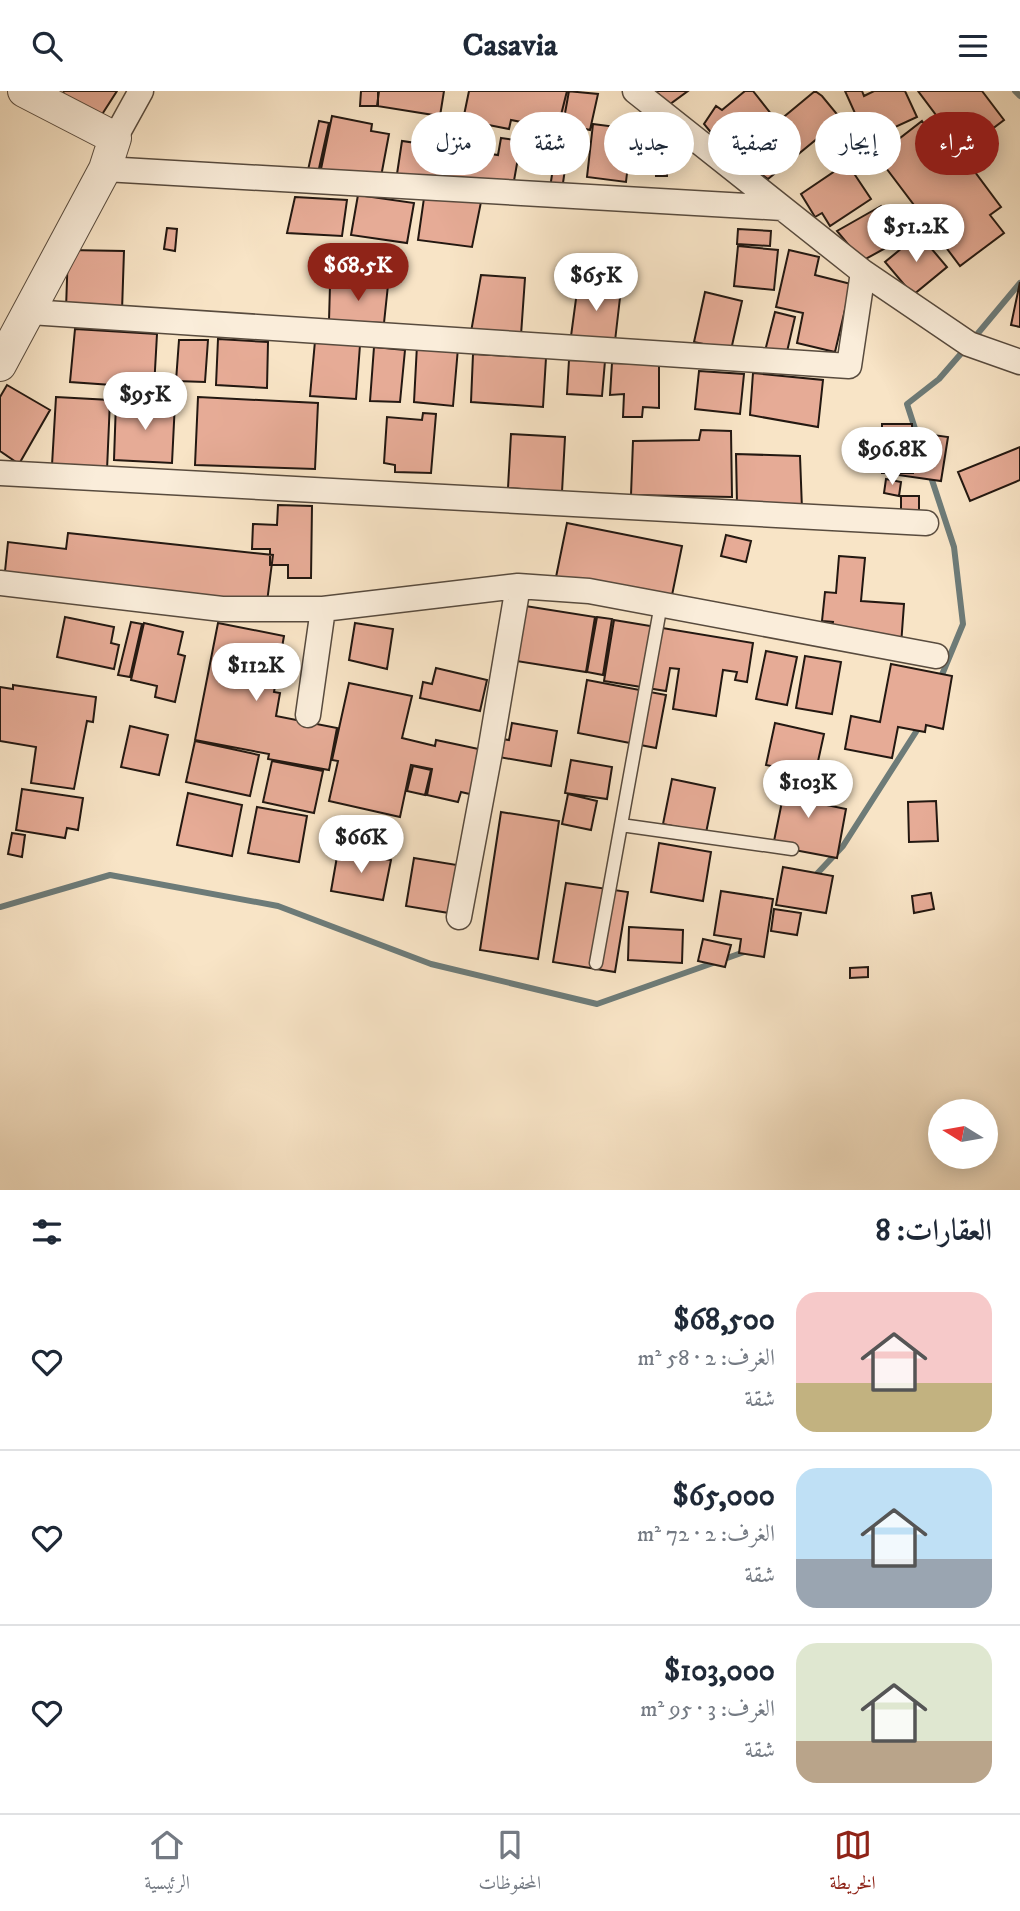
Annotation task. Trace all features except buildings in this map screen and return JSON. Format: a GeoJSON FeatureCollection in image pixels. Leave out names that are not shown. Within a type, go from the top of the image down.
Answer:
{"type":"FeatureCollection","features":[{"type":"Feature","properties":{"kind":"street"},"geometry":{"type":"LineString","coordinates":[[24,91],[115,138]]}},
{"type":"Feature","properties":{"kind":"street"},"geometry":{"type":"LineString","coordinates":[[0,365],[104,169],[115,138],[141,91]]}},
{"type":"Feature","properties":{"kind":"street"},"geometry":{"type":"LineString","coordinates":[[635,91],[863,271],[969,344],[1020,362]]}},
{"type":"Feature","properties":{"kind":"street"},"geometry":{"type":"LineString","coordinates":[[104,169],[782,208]]}},
{"type":"Feature","properties":{"kind":"street"},"geometry":{"type":"LineString","coordinates":[[30,312],[849,366],[863,271]]}},
{"type":"Feature","properties":{"kind":"street"},"geometry":{"type":"LineString","coordinates":[[0,473],[926,523]]}},
{"type":"Feature","properties":{"kind":"street"},"geometry":{"type":"LineString","coordinates":[[0,583],[222,609],[323,608],[518,586],[589,591],[936,656]]}},
{"type":"Feature","properties":{"kind":"street"},"geometry":{"type":"LineString","coordinates":[[459,917],[518,586]]}},
{"type":"Feature","properties":{"kind":"street"},"geometry":{"type":"LineString","coordinates":[[307,715],[323,608]]}},
{"type":"Feature","properties":{"kind":"lane"},"geometry":{"type":"LineString","coordinates":[[596,963],[661,604]]}},
{"type":"Feature","properties":{"kind":"lane"},"geometry":{"type":"LineString","coordinates":[[621,825],[792,849]]}},
{"type":"Feature","properties":{"kind":"waterway"},"geometry":{"type":"LineString","coordinates":[[1015,91],[1020,96]]}},
{"type":"Feature","properties":{"kind":"waterway"},"geometry":{"type":"LineString","coordinates":[[974,338],[1020,283]]}},
{"type":"Feature","properties":{"kind":"waterway"},"geometry":{"type":"LineString","coordinates":[[918,438],[907,404],[939,379],[965,349]]}},
{"type":"Feature","properties":{"kind":"waterway"},"geometry":{"type":"LineString","coordinates":[[930,474],[954,547],[963,624],[939,682]]}},
{"type":"Feature","properties":{"kind":"waterway"},"geometry":{"type":"LineString","coordinates":[[813,878],[843,846],[921,724]]}},
{"type":"Feature","properties":{"kind":"waterway"},"geometry":{"type":"LineString","coordinates":[[0,907],[110,875],[278,906],[431,964],[597,1004],[747,951]]}}]}
